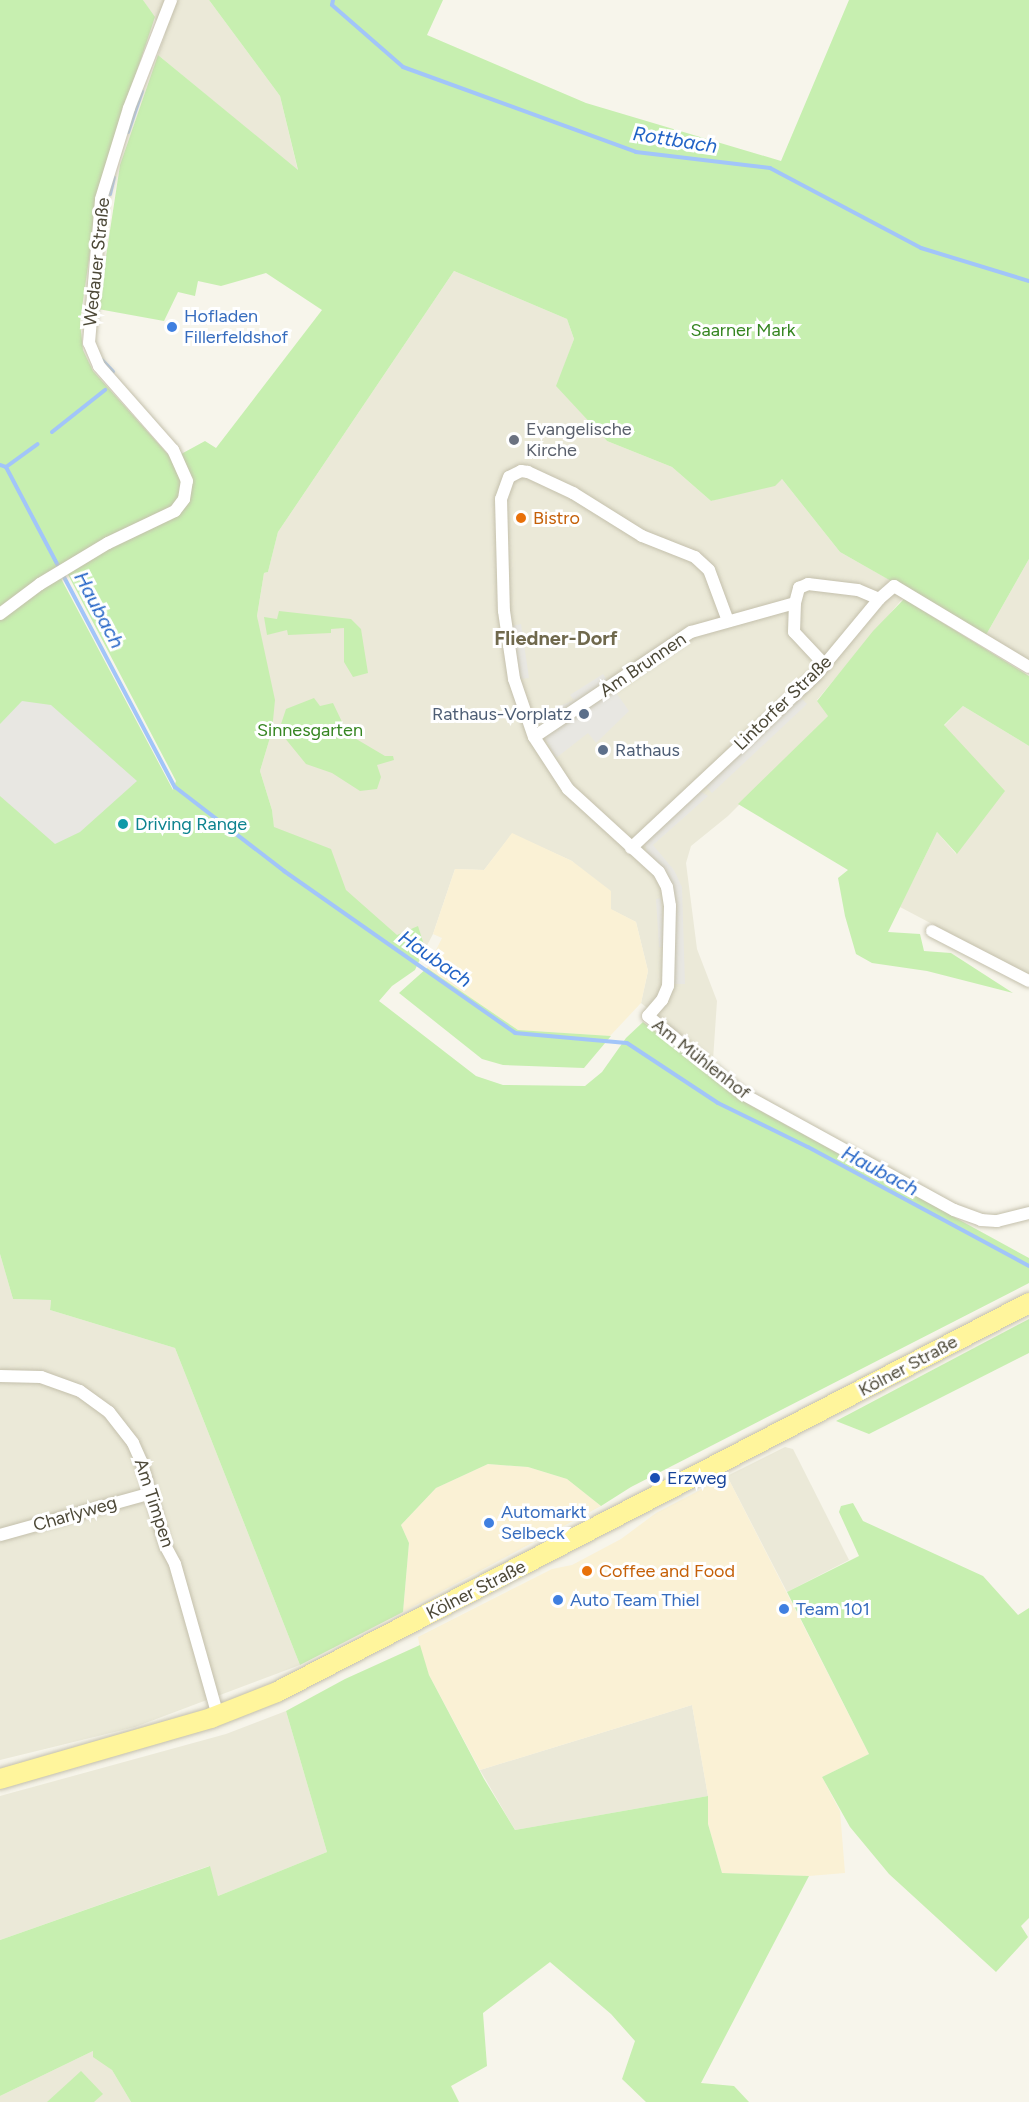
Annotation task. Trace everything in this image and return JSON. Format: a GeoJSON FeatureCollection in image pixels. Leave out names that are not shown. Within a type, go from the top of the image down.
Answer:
{"type":"FeatureCollection","features":[{"type":"Feature","properties":{"kind":"main road","name":"Kölner Straße"},"geometry":{"type":"LineString","coordinates":[[0,1779],[218,1716],[277,1692],[1029,1303]]}},
{"type":"Feature","properties":{"kind":"street","name":"Wedauer Straße"},"geometry":{"type":"LineString","coordinates":[[0,614],[63,570],[108,543],[175,511],[184,499],[187,481],[173,450],[99,366],[89,343],[101,199],[129,108],[171,0]]}},
{"type":"Feature","properties":{"kind":"street","name":"Am Mühlenhof"},"geometry":{"type":"LineString","coordinates":[[728,621],[709,570],[695,557],[642,536],[573,493],[528,472],[514,473],[503,487],[500,545],[504,611],[514,679],[534,736],[568,789],[659,872],[667,887],[670,906],[668,986],[662,1000],[648,1016],[741,1093],[954,1210],[981,1220],[997,1221],[1029,1213]]}},
{"type":"Feature","properties":{"kind":"street","name":"Am Brunnen"},"geometry":{"type":"LineString","coordinates":[[534,736],[574,712],[691,632],[795,603],[799,588],[808,585],[858,590],[879,599]]}},
{"type":"Feature","properties":{"kind":"street"},"geometry":{"type":"LineString","coordinates":[[879,599],[894,586],[1029,667]]}},
{"type":"Feature","properties":{"kind":"street","name":"Lintorfer Straße"},"geometry":{"type":"LineString","coordinates":[[631,848],[825,664],[879,599]]}},
{"type":"Feature","properties":{"kind":"street"},"geometry":{"type":"LineString","coordinates":[[795,603],[794,632],[825,664]]}},
{"type":"Feature","properties":{"kind":"street"},"geometry":{"type":"LineString","coordinates":[[932,931],[1029,981]]}},
{"type":"Feature","properties":{"kind":"street","name":"Am Timpen"},"geometry":{"type":"LineString","coordinates":[[0,1376],[41,1377],[64,1383],[95,1400],[109,1412],[133,1443],[151,1493],[166,1546],[175,1564],[218,1716]]}},
{"type":"Feature","properties":{"kind":"street","name":"Charlyweg"},"geometry":{"type":"LineString","coordinates":[[0,1535],[151,1493]]}},
{"type":"Feature","properties":{"kind":"shaded area"},"geometry":{"type":"Polygon","coordinates":[[[143,0],[209,0],[280,96],[298,171],[158,55],[165,35],[143,0]]]}},
{"type":"Feature","properties":{"kind":"shaded area"},"geometry":{"type":"Polygon","coordinates":[[[454,271],[567,319],[574,339],[557,386],[607,441],[672,467],[711,501],[782,479],[840,552],[909,591],[817,700],[829,715],[728,816],[691,846],[686,863],[697,949],[717,1001],[713,1060],[641,1003],[648,971],[636,922],[610,909],[572,861],[512,834],[484,870],[455,869],[433,934],[421,957],[277,864],[272,810],[260,771],[272,731],[257,616],[264,573],[268,572],[278,532],[454,271]]]}},
{"type":"Feature","properties":{"kind":"shaded area"},"geometry":{"type":"Polygon","coordinates":[[[1029,559],[1029,661],[986,635],[1029,559]]]}},
{"type":"Feature","properties":{"kind":"shaded area"},"geometry":{"type":"Polygon","coordinates":[[[521,624],[529,678],[520,679],[512,626],[521,624]]]}},
{"type":"Feature","properties":{"kind":"shaded area","name":"Rathaus-Vorplatz"},"geometry":{"type":"Polygon","coordinates":[[[603,674],[629,711],[596,743],[588,733],[556,758],[533,717],[574,700],[570,695],[603,674]]]}},
{"type":"Feature","properties":{"kind":"shaded area"},"geometry":{"type":"Polygon","coordinates":[[[800,697],[807,704],[712,793],[705,786],[800,697]]]}},
{"type":"Feature","properties":{"kind":"shaded area"},"geometry":{"type":"Polygon","coordinates":[[[22,701],[51,705],[137,781],[80,832],[55,844],[0,796],[0,724],[22,701]]]}},
{"type":"Feature","properties":{"kind":"shaded area"},"geometry":{"type":"Polygon","coordinates":[[[963,706],[1029,746],[1029,975],[900,907],[937,832],[956,854],[944,726],[963,706]]]}},
{"type":"Feature","properties":{"kind":"shaded area"},"geometry":{"type":"Polygon","coordinates":[[[700,791],[708,796],[653,845],[674,870],[682,887],[685,984],[674,984],[675,908],[648,857],[645,844],[647,838],[700,791]]]}},
{"type":"Feature","properties":{"kind":"shaded area"},"geometry":{"type":"Polygon","coordinates":[[[512,833],[572,861],[611,891],[611,909],[636,922],[648,971],[641,1003],[610,1036],[518,1030],[427,968],[442,938],[433,934],[455,869],[484,870],[512,833]]]}},
{"type":"Feature","properties":{"kind":"shaded area"},"geometry":{"type":"Polygon","coordinates":[[[661,898],[664,947],[659,947],[656,899],[661,898]]]}},
{"type":"Feature","properties":{"kind":"shaded area"},"geometry":{"type":"Polygon","coordinates":[[[0,1254],[13,1299],[51,1300],[50,1310],[175,1348],[300,1665],[135,1727],[0,1760],[0,1254]]]}},
{"type":"Feature","properties":{"kind":"shaded area"},"geometry":{"type":"Polygon","coordinates":[[[785,1447],[793,1449],[849,1560],[787,1592],[727,1476],[785,1447]]]}},
{"type":"Feature","properties":{"kind":"shaded area"},"geometry":{"type":"Polygon","coordinates":[[[488,1464],[528,1467],[567,1479],[601,1506],[403,1612],[409,1543],[401,1525],[436,1488],[488,1464]]]}},
{"type":"Feature","properties":{"kind":"shaded area"},"geometry":{"type":"Polygon","coordinates":[[[727,1476],[869,1754],[822,1777],[840,1811],[845,1873],[809,1876],[722,1873],[708,1824],[708,1796],[692,1705],[480,1770],[429,1675],[420,1648],[418,1637],[552,1569],[572,1565],[621,1539],[656,1513],[727,1476]]]}},
{"type":"Feature","properties":{"kind":"shaded area"},"geometry":{"type":"Polygon","coordinates":[[[692,1705],[708,1796],[515,1830],[480,1770],[692,1705]]]}},
{"type":"Feature","properties":{"kind":"shaded area"},"geometry":{"type":"Polygon","coordinates":[[[286,1711],[327,1852],[218,1896],[209,1866],[0,1940],[0,1796],[226,1734],[286,1711]]]}},
{"type":"Feature","properties":{"kind":"shaded area"},"geometry":{"type":"Polygon","coordinates":[[[93,2051],[112,2070],[131,2102],[0,2102],[0,2096],[93,2051]]]}},
{"type":"Feature","properties":{"kind":"green space","name":"Saarner Mark"},"geometry":{"type":"Polygon","coordinates":[[[0,0],[143,0],[155,17],[108,157],[97,203],[80,322],[83,350],[93,371],[172,459],[205,441],[216,448],[322,310],[266,273],[221,286],[198,281],[195,296],[178,292],[164,321],[98,309],[120,165],[158,55],[298,170],[280,96],[209,0],[443,0],[427,35],[586,103],[781,161],[849,0],[1029,0],[1029,559],[986,635],[840,552],[782,479],[775,486],[711,501],[672,467],[607,441],[556,386],[574,339],[567,319],[454,271],[278,532],[268,572],[264,573],[257,616],[275,700],[272,731],[260,771],[272,810],[274,827],[331,849],[346,890],[397,935],[418,926],[425,948],[415,970],[392,986],[379,1001],[476,1076],[503,1085],[585,1086],[602,1072],[626,1038],[643,1022],[748,1104],[1029,1258],[1029,1283],[631,1487],[601,1506],[567,1479],[528,1467],[488,1464],[436,1488],[401,1525],[409,1543],[403,1612],[300,1665],[175,1348],[50,1310],[51,1300],[13,1299],[0,1254],[0,0]],[[63,565],[56,569],[173,790],[176,781],[63,565]]]}},
{"type":"Feature","properties":{"kind":"green space"},"geometry":{"type":"Polygon","coordinates":[[[904,599],[1029,676],[1029,746],[963,706],[944,725],[1005,791],[957,854],[937,832],[888,932],[920,934],[924,951],[951,953],[1013,993],[927,971],[872,963],[856,954],[845,916],[838,878],[848,870],[738,804],[828,716],[817,701],[873,631],[904,599]]]}},
{"type":"Feature","properties":{"kind":"green space"},"geometry":{"type":"Polygon","coordinates":[[[279,611],[351,619],[361,629],[368,673],[353,677],[344,662],[344,628],[331,629],[331,633],[288,635],[287,630],[267,635],[264,617],[277,619],[279,611]]]}},
{"type":"Feature","properties":{"kind":"green space","name":"Sinnesgarten"},"geometry":{"type":"Polygon","coordinates":[[[314,698],[320,706],[333,703],[343,724],[336,727],[385,756],[393,756],[394,760],[377,765],[381,777],[377,789],[360,791],[332,773],[306,764],[284,737],[281,724],[286,709],[314,698]]]}},
{"type":"Feature","properties":{"kind":"green space"},"geometry":{"type":"Polygon","coordinates":[[[427,968],[518,1030],[611,1036],[584,1068],[503,1065],[482,1059],[399,993],[427,968]]]}},
{"type":"Feature","properties":{"kind":"green space"},"geometry":{"type":"Polygon","coordinates":[[[1029,1319],[1029,1353],[869,1434],[836,1421],[1029,1319]]]}},
{"type":"Feature","properties":{"kind":"green space"},"geometry":{"type":"Polygon","coordinates":[[[853,1503],[863,1521],[983,1576],[1018,1615],[1029,1608],[1029,1918],[1021,1926],[1028,1937],[996,1972],[889,1874],[850,1827],[822,1777],[869,1754],[787,1592],[859,1556],[839,1512],[841,1506],[853,1503]]]}},
{"type":"Feature","properties":{"kind":"green space"},"geometry":{"type":"Polygon","coordinates":[[[420,1645],[429,1675],[484,1779],[515,1830],[708,1796],[708,1824],[722,1873],[809,1876],[701,2083],[734,2086],[749,2102],[646,2102],[622,2079],[635,2041],[611,2014],[550,1962],[483,2013],[487,2066],[451,2086],[459,2102],[131,2102],[112,2070],[93,2057],[93,2051],[0,2096],[0,1940],[210,1866],[218,1896],[327,1852],[286,1711],[345,1679],[420,1645]]]}},
{"type":"Feature","properties":{"kind":"green space"},"geometry":{"type":"Polygon","coordinates":[[[81,2071],[103,2094],[94,2102],[47,2102],[81,2071]]]}},
{"type":"Feature","properties":{"kind":"waterway","name":"Rottbach"},"geometry":{"type":"LineString","coordinates":[[333,0],[332,5],[403,67],[636,152],[770,168],[921,248],[1029,281]]}},
{"type":"Feature","properties":{"kind":"waterway"},"geometry":{"type":"LineString","coordinates":[[128,132],[142,91]]}},
{"type":"Feature","properties":{"kind":"waterway"},"geometry":{"type":"LineString","coordinates":[[110,194],[114,177]]}},
{"type":"Feature","properties":{"kind":"waterway"},"geometry":{"type":"LineString","coordinates":[[103,246],[108,208]]}},
{"type":"Feature","properties":{"kind":"waterway"},"geometry":{"type":"LineString","coordinates":[[102,360],[113,372]]}},
{"type":"Feature","properties":{"kind":"waterway"},"geometry":{"type":"LineString","coordinates":[[52,432],[105,390]]}},
{"type":"Feature","properties":{"kind":"waterway"},"geometry":{"type":"LineString","coordinates":[[6,467],[38,444]]}},
{"type":"Feature","properties":{"kind":"waterway","name":"Haubach"},"geometry":{"type":"LineString","coordinates":[[0,465],[6,467],[175,787],[284,871],[515,1033],[627,1043],[718,1103],[808,1147],[1029,1266]]}},
{"type":"Feature","properties":{"kind":"place","name":"Hofladen Fillerfeldshof"},"geometry":{"type":"Point","coordinates":[172,327]}},
{"type":"Feature","properties":{"kind":"place","name":"Evangelische Kirche"},"geometry":{"type":"Point","coordinates":[514,440]}},
{"type":"Feature","properties":{"kind":"place","name":"Bistro"},"geometry":{"type":"Point","coordinates":[521,518]}},
{"type":"Feature","properties":{"kind":"place","name":"Rathaus-Vorplatz"},"geometry":{"type":"Point","coordinates":[584,714]}},
{"type":"Feature","properties":{"kind":"place","name":"Rathaus"},"geometry":{"type":"Point","coordinates":[603,750]}},
{"type":"Feature","properties":{"kind":"place","name":"Driving Range"},"geometry":{"type":"Point","coordinates":[123,824]}},
{"type":"Feature","properties":{"kind":"place","name":"Erzweg"},"geometry":{"type":"Point","coordinates":[655,1478]}},
{"type":"Feature","properties":{"kind":"place","name":"Automarkt Selbeck"},"geometry":{"type":"Point","coordinates":[489,1523]}},
{"type":"Feature","properties":{"kind":"place","name":"Coffee and Food"},"geometry":{"type":"Point","coordinates":[587,1571]}},
{"type":"Feature","properties":{"kind":"place","name":"Auto Team Thiel"},"geometry":{"type":"Point","coordinates":[558,1600]}},
{"type":"Feature","properties":{"kind":"place","name":"Team 101"},"geometry":{"type":"Point","coordinates":[784,1609]}},
{"type":"Feature","properties":{"kind":"district","name":"Fliedner-Dorf"},"geometry":{"type":"Point","coordinates":[556,638]}}]}
